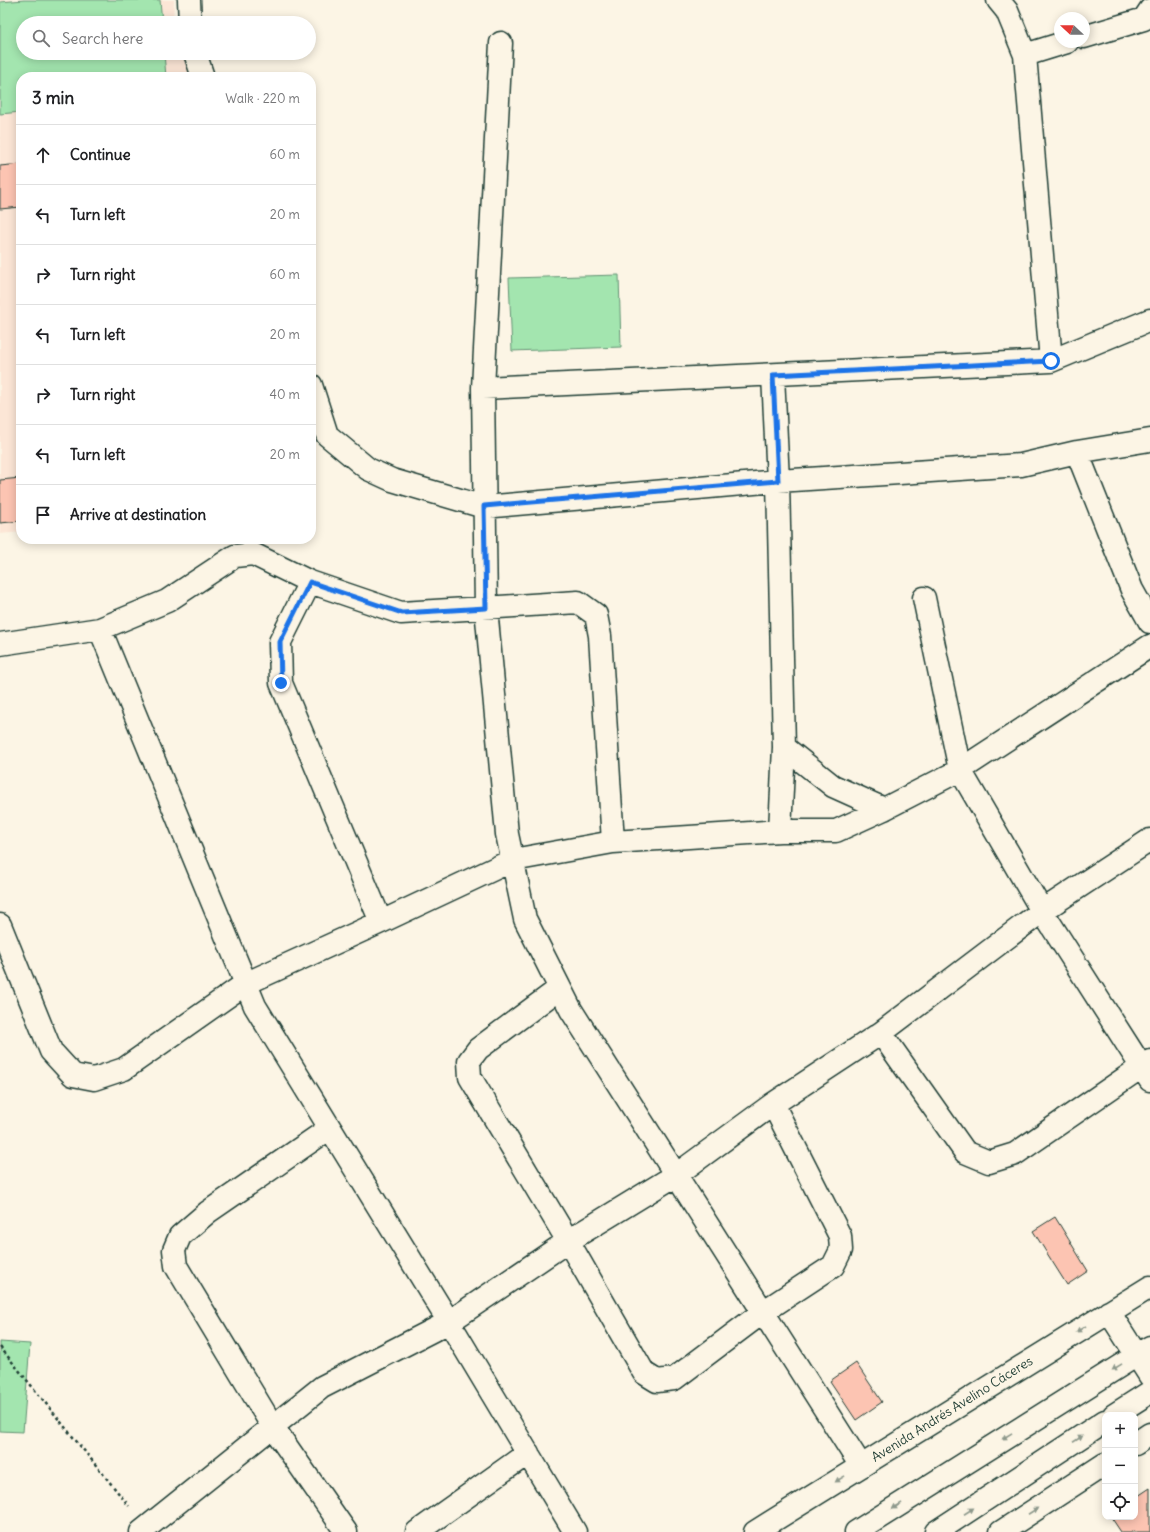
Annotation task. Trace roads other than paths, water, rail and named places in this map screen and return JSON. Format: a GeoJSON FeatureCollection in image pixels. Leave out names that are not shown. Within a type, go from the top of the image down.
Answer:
{"type":"FeatureCollection","features":[{"type":"Feature","properties":{"kind":"street"},"geometry":{"type":"LineString","coordinates":[[189,0],[190,16]]}},
{"type":"Feature","properties":{"kind":"street"},"geometry":{"type":"LineString","coordinates":[[998,0],[1007,11],[1025,55],[1051,361]]}},
{"type":"Feature","properties":{"kind":"street"},"geometry":{"type":"LineString","coordinates":[[1090,35],[1148,18]]}},
{"type":"Feature","properties":{"kind":"street"},"geometry":{"type":"LineString","coordinates":[[501,43],[483,388],[486,608],[507,834],[525,920],[571,1010],[861,1466]]}},
{"type":"Feature","properties":{"kind":"street"},"geometry":{"type":"LineString","coordinates":[[1025,55],[1054,46]]}},
{"type":"Feature","properties":{"kind":"street"},"geometry":{"type":"LineString","coordinates":[[197,60],[201,72]]}},
{"type":"Feature","properties":{"kind":"street"},"geometry":{"type":"LineString","coordinates":[[483,388],[1051,361],[1150,320]]}},
{"type":"Feature","properties":{"kind":"street"},"geometry":{"type":"LineString","coordinates":[[773,375],[778,481],[784,747],[780,830]]}},
{"type":"Feature","properties":{"kind":"street"},"geometry":{"type":"LineString","coordinates":[[316,401],[327,435],[368,469],[392,480],[484,506],[778,481],[1021,465],[1077,452],[1150,440]]}},
{"type":"Feature","properties":{"kind":"street"},"geometry":{"type":"LineString","coordinates":[[1077,452],[1132,590],[1150,622]]}},
{"type":"Feature","properties":{"kind":"street"},"geometry":{"type":"LineString","coordinates":[[0,644],[100,629],[167,601],[235,556],[253,554],[310,582],[402,613],[578,602],[596,615],[600,636],[613,842]]}},
{"type":"Feature","properties":{"kind":"street"},"geometry":{"type":"LineString","coordinates":[[310,582],[280,642],[281,683],[381,922]]}},
{"type":"Feature","properties":{"kind":"street"},"geometry":{"type":"LineString","coordinates":[[881,1033],[965,1152],[989,1162],[1015,1154],[1147,1069],[1042,911],[960,770],[924,598]]}},
{"type":"Feature","properties":{"kind":"street"},"geometry":{"type":"LineString","coordinates":[[100,629],[255,1006],[449,1322],[575,1532]]}},
{"type":"Feature","properties":{"kind":"street"},"geometry":{"type":"LineString","coordinates":[[0,925],[51,1051],[74,1075],[94,1079],[124,1069],[245,984],[513,860],[613,842],[780,830],[836,831],[884,809],[960,770],[1150,646]]}},
{"type":"Feature","properties":{"kind":"street"},"geometry":{"type":"LineString","coordinates":[[784,747],[833,786],[884,809]]}},
{"type":"Feature","properties":{"kind":"street"},"geometry":{"type":"LineString","coordinates":[[144,1529],[322,1387],[449,1322],[568,1240],[676,1175],[773,1104],[881,1033],[1042,911],[1150,840]]}},
{"type":"Feature","properties":{"kind":"street"},"geometry":{"type":"LineString","coordinates":[[560,988],[478,1049],[469,1061],[470,1077],[568,1240],[644,1373],[657,1381],[674,1379],[763,1312],[833,1266],[841,1250],[840,1236],[773,1104]]}},
{"type":"Feature","properties":{"kind":"street"},"geometry":{"type":"LineString","coordinates":[[330,1128],[208,1212],[180,1236],[174,1250],[176,1266],[273,1427],[346,1532]]}},
{"type":"Feature","properties":{"kind":"street","name":"Avenida Andrés Avelino Cáceres"},"geometry":{"type":"LineString","coordinates":[[755,1532],[1109,1312],[1149,1289]]}},
{"type":"Feature","properties":{"kind":"street"},"geometry":{"type":"LineString","coordinates":[[1109,1312],[1143,1351],[1150,1376]]}},
{"type":"Feature","properties":{"kind":"street"},"geometry":{"type":"LineString","coordinates":[[856,1532],[1143,1351]]}},
{"type":"Feature","properties":{"kind":"street"},"geometry":{"type":"LineString","coordinates":[[1119,1412],[1150,1392]]}},
{"type":"Feature","properties":{"kind":"street"},"geometry":{"type":"LineString","coordinates":[[936,1532],[1102,1423]]}},
{"type":"Feature","properties":{"kind":"street"},"geometry":{"type":"LineString","coordinates":[[1138,1442],[1150,1434]]}},
{"type":"Feature","properties":{"kind":"street"},"geometry":{"type":"LineString","coordinates":[[416,1532],[528,1453]]}},
{"type":"Feature","properties":{"kind":"street"},"geometry":{"type":"LineString","coordinates":[[1001,1532],[1102,1466]]}}]}
